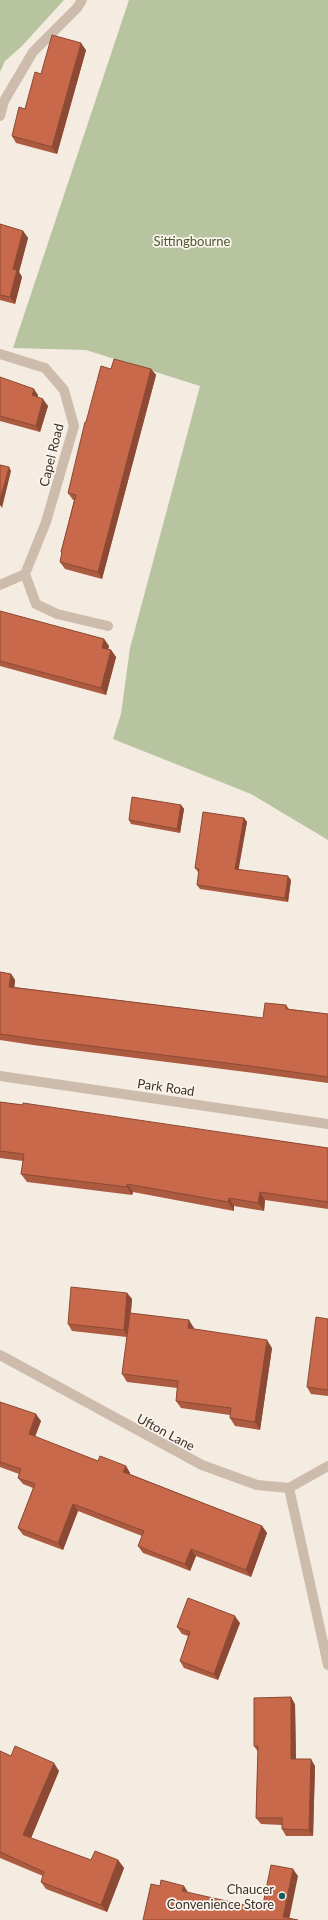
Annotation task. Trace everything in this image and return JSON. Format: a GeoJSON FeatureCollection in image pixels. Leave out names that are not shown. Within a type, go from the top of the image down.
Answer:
{"type":"FeatureCollection","features":[{"type":"Feature","properties":{"kind":"street"},"geometry":{"type":"LineString","coordinates":[[0,116],[4,101],[32,52],[77,8],[82,0]]}},
{"type":"Feature","properties":{"kind":"street","name":"Capel Road"},"geometry":{"type":"LineString","coordinates":[[0,354],[45,368],[64,390],[74,426],[46,522],[25,574]]}},
{"type":"Feature","properties":{"kind":"street"},"geometry":{"type":"LineString","coordinates":[[0,585],[25,574],[36,604],[57,614],[108,626]]}},
{"type":"Feature","properties":{"kind":"street","name":"Park Road"},"geometry":{"type":"LineString","coordinates":[[0,1076],[328,1124]]}},
{"type":"Feature","properties":{"kind":"street","name":"Ufton Lane"},"geometry":{"type":"LineString","coordinates":[[0,1356],[202,1465],[257,1485],[289,1488]]}},
{"type":"Feature","properties":{"kind":"street"},"geometry":{"type":"LineString","coordinates":[[328,1466],[289,1488],[328,1665]]}},
{"type":"Feature","properties":{"kind":"green space"},"geometry":{"type":"Polygon","coordinates":[[[0,0],[64,0],[21,47],[5,61],[0,72],[0,0]]]}},
{"type":"Feature","properties":{"kind":"green space","name":"Sittingbourne"},"geometry":{"type":"Polygon","coordinates":[[[129,0],[328,0],[328,840],[251,794],[113,739],[121,714],[130,648],[200,386],[86,350],[13,348],[129,0]]]}},
{"type":"Feature","properties":{"kind":"building"},"geometry":{"type":"Polygon","coordinates":[[[52,35],[81,43],[52,147],[12,136],[19,107],[25,109],[35,72],[41,74],[52,35]]]}},
{"type":"Feature","properties":{"kind":"building"},"geometry":{"type":"Polygon","coordinates":[[[0,224],[23,231],[13,269],[17,270],[10,297],[0,295],[0,224]]]}},
{"type":"Feature","properties":{"kind":"building"},"geometry":{"type":"Polygon","coordinates":[[[114,359],[151,369],[98,572],[60,562],[61,552],[76,495],[68,493],[85,422],[101,366],[111,369],[114,359]]]}},
{"type":"Feature","properties":{"kind":"building"},"geometry":{"type":"Polygon","coordinates":[[[0,377],[34,389],[32,395],[43,399],[36,426],[0,416],[0,377]]]}},
{"type":"Feature","properties":{"kind":"building"},"geometry":{"type":"Polygon","coordinates":[[[0,465],[9,467],[0,500],[0,465]]]}},
{"type":"Feature","properties":{"kind":"building"},"geometry":{"type":"Polygon","coordinates":[[[0,611],[104,639],[102,648],[111,650],[101,688],[0,661],[0,611]]]}},
{"type":"Feature","properties":{"kind":"building"},"geometry":{"type":"Polygon","coordinates":[[[132,797],[181,805],[177,829],[129,820],[132,797]]]}},
{"type":"Feature","properties":{"kind":"building"},"geometry":{"type":"Polygon","coordinates":[[[203,812],[244,818],[235,869],[288,876],[285,898],[197,885],[199,869],[195,868],[203,812]]]}},
{"type":"Feature","properties":{"kind":"building"},"geometry":{"type":"Polygon","coordinates":[[[0,972],[11,974],[9,987],[263,1018],[265,1003],[286,1005],[286,1009],[328,1014],[328,1077],[0,1034],[0,972]]]}},
{"type":"Feature","properties":{"kind":"building"},"geometry":{"type":"Polygon","coordinates":[[[0,1102],[23,1105],[23,1103],[328,1148],[328,1202],[260,1192],[258,1203],[229,1198],[228,1202],[127,1184],[127,1187],[21,1174],[24,1154],[0,1151],[0,1102]]]}},
{"type":"Feature","properties":{"kind":"building"},"geometry":{"type":"Polygon","coordinates":[[[71,1287],[127,1293],[124,1330],[68,1324],[71,1287]]]}},
{"type":"Feature","properties":{"kind":"building"},"geometry":{"type":"Polygon","coordinates":[[[130,1313],[189,1320],[188,1328],[267,1340],[255,1422],[230,1418],[231,1408],[176,1401],[178,1381],[122,1374],[130,1313]]]}},
{"type":"Feature","properties":{"kind":"building"},"geometry":{"type":"Polygon","coordinates":[[[316,1317],[328,1319],[328,1390],[307,1387],[316,1317]]]}},
{"type":"Feature","properties":{"kind":"building"},"geometry":{"type":"Polygon","coordinates":[[[0,1402],[36,1414],[29,1434],[98,1461],[100,1456],[126,1466],[123,1472],[262,1526],[246,1570],[191,1549],[185,1564],[160,1555],[138,1546],[144,1531],[73,1504],[58,1543],[18,1528],[35,1484],[18,1478],[21,1469],[0,1462],[0,1402]]]}},
{"type":"Feature","properties":{"kind":"building"},"geometry":{"type":"Polygon","coordinates":[[[188,1598],[235,1616],[214,1674],[180,1661],[190,1632],[177,1627],[188,1598]]]}},
{"type":"Feature","properties":{"kind":"building"},"geometry":{"type":"Polygon","coordinates":[[[291,1697],[291,1759],[311,1759],[309,1830],[282,1829],[282,1818],[256,1818],[258,1746],[254,1746],[254,1698],[291,1697]]]}},
{"type":"Feature","properties":{"kind":"building"},"geometry":{"type":"Polygon","coordinates":[[[15,1746],[54,1763],[23,1835],[91,1860],[95,1851],[118,1860],[101,1905],[41,1882],[44,1872],[0,1852],[0,1751],[11,1756],[15,1746]]]}},
{"type":"Feature","properties":{"kind":"building"},"geometry":{"type":"Polygon","coordinates":[[[271,1865],[293,1869],[283,1917],[298,1920],[143,1920],[151,1884],[160,1886],[161,1880],[184,1886],[182,1891],[262,1909],[271,1865]]]}},
{"type":"Feature","properties":{"kind":"place","name":"Chaucer Convenience Store"},"geometry":{"type":"Point","coordinates":[282,1896]}}]}
